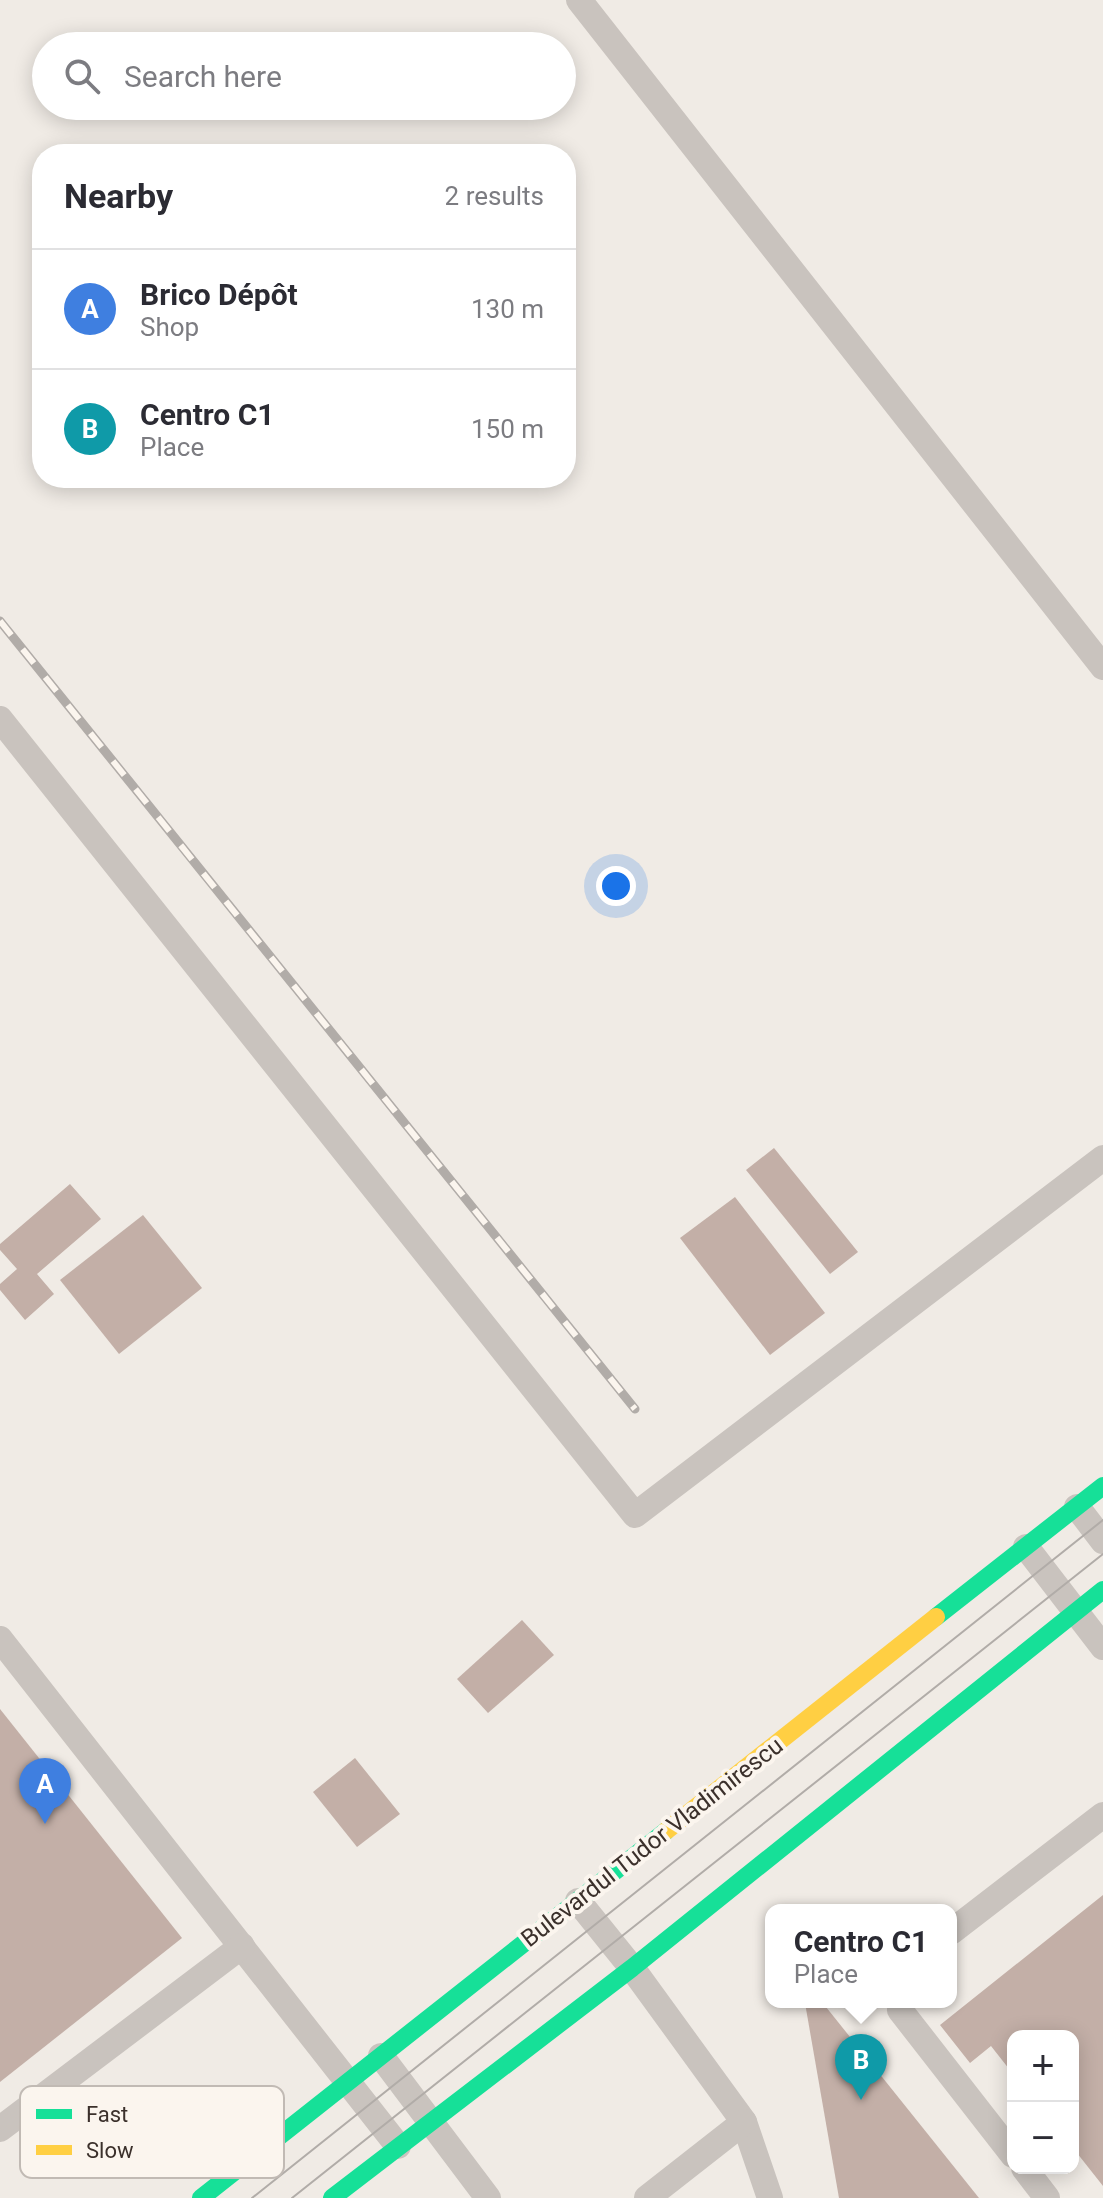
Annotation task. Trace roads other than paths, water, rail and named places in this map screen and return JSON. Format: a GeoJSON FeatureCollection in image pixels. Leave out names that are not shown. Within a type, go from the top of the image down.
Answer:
{"type":"FeatureCollection","features":[{"type":"Feature","properties":{"kind":"main road","name":"Bulevardul Tudor Vladimirescu"},"geometry":{"type":"LineString","coordinates":[[284,2132],[1103,1486]]}},
{"type":"Feature","properties":{"kind":"main road"},"geometry":{"type":"LineString","coordinates":[[332,2198],[632,1968],[1103,1590]]}},
{"type":"Feature","properties":{"kind":"main road","name":"Bulevardul Tudor Vladimirescu"},"geometry":{"type":"LineString","coordinates":[[201,2198],[226,2178]]}},
{"type":"Feature","properties":{"kind":"lane"},"geometry":{"type":"LineString","coordinates":[[579,0],[1103,667]]}},
{"type":"Feature","properties":{"kind":"lane"},"geometry":{"type":"LineString","coordinates":[[0,719],[635,1515],[1103,1158]]}},
{"type":"Feature","properties":{"kind":"lane"},"geometry":{"type":"LineString","coordinates":[[1077,1507],[1103,1541]]}},
{"type":"Feature","properties":{"kind":"lane"},"geometry":{"type":"LineString","coordinates":[[1026,1547],[1103,1647]]}},
{"type":"Feature","properties":{"kind":"lane"},"geometry":{"type":"LineString","coordinates":[[0,1639],[398,2146]]}},
{"type":"Feature","properties":{"kind":"lane"},"geometry":{"type":"LineString","coordinates":[[957,1927],[1103,1815]]}},
{"type":"Feature","properties":{"kind":"lane"},"geometry":{"type":"LineString","coordinates":[[578,1901],[632,1968],[744,2122],[770,2198]]}},
{"type":"Feature","properties":{"kind":"lane"},"geometry":{"type":"LineString","coordinates":[[57,2086],[242,1946]]}},
{"type":"Feature","properties":{"kind":"lane"},"geometry":{"type":"LineString","coordinates":[[901,2008],[1007,2147]]}},
{"type":"Feature","properties":{"kind":"lane"},"geometry":{"type":"LineString","coordinates":[[381,2056],[488,2198]]}},
{"type":"Feature","properties":{"kind":"lane"},"geometry":{"type":"LineString","coordinates":[[0,2129],[20,2114]]}},
{"type":"Feature","properties":{"kind":"lane"},"geometry":{"type":"LineString","coordinates":[[647,2198],[744,2122]]}},
{"type":"Feature","properties":{"kind":"lane"},"geometry":{"type":"LineString","coordinates":[[1029,2174],[1047,2198]]}},
{"type":"Feature","properties":{"kind":"tram line"},"geometry":{"type":"LineString","coordinates":[[284,2173],[1103,1520]]}},
{"type":"Feature","properties":{"kind":"tram line"},"geometry":{"type":"LineString","coordinates":[[292,2198],[1103,1554]]}},
{"type":"Feature","properties":{"kind":"tram line"},"geometry":{"type":"LineString","coordinates":[[252,2198],[277,2178]]}},
{"type":"Feature","properties":{"kind":"railway"},"geometry":{"type":"LineString","coordinates":[[0,621],[635,1409]]}},
{"type":"Feature","properties":{"kind":"place","name":"Brico Dépôt"},"geometry":{"type":"Point","coordinates":[45,1824]}},
{"type":"Feature","properties":{"kind":"place","name":"Centro C1"},"geometry":{"type":"Point","coordinates":[861,2100]}}]}
